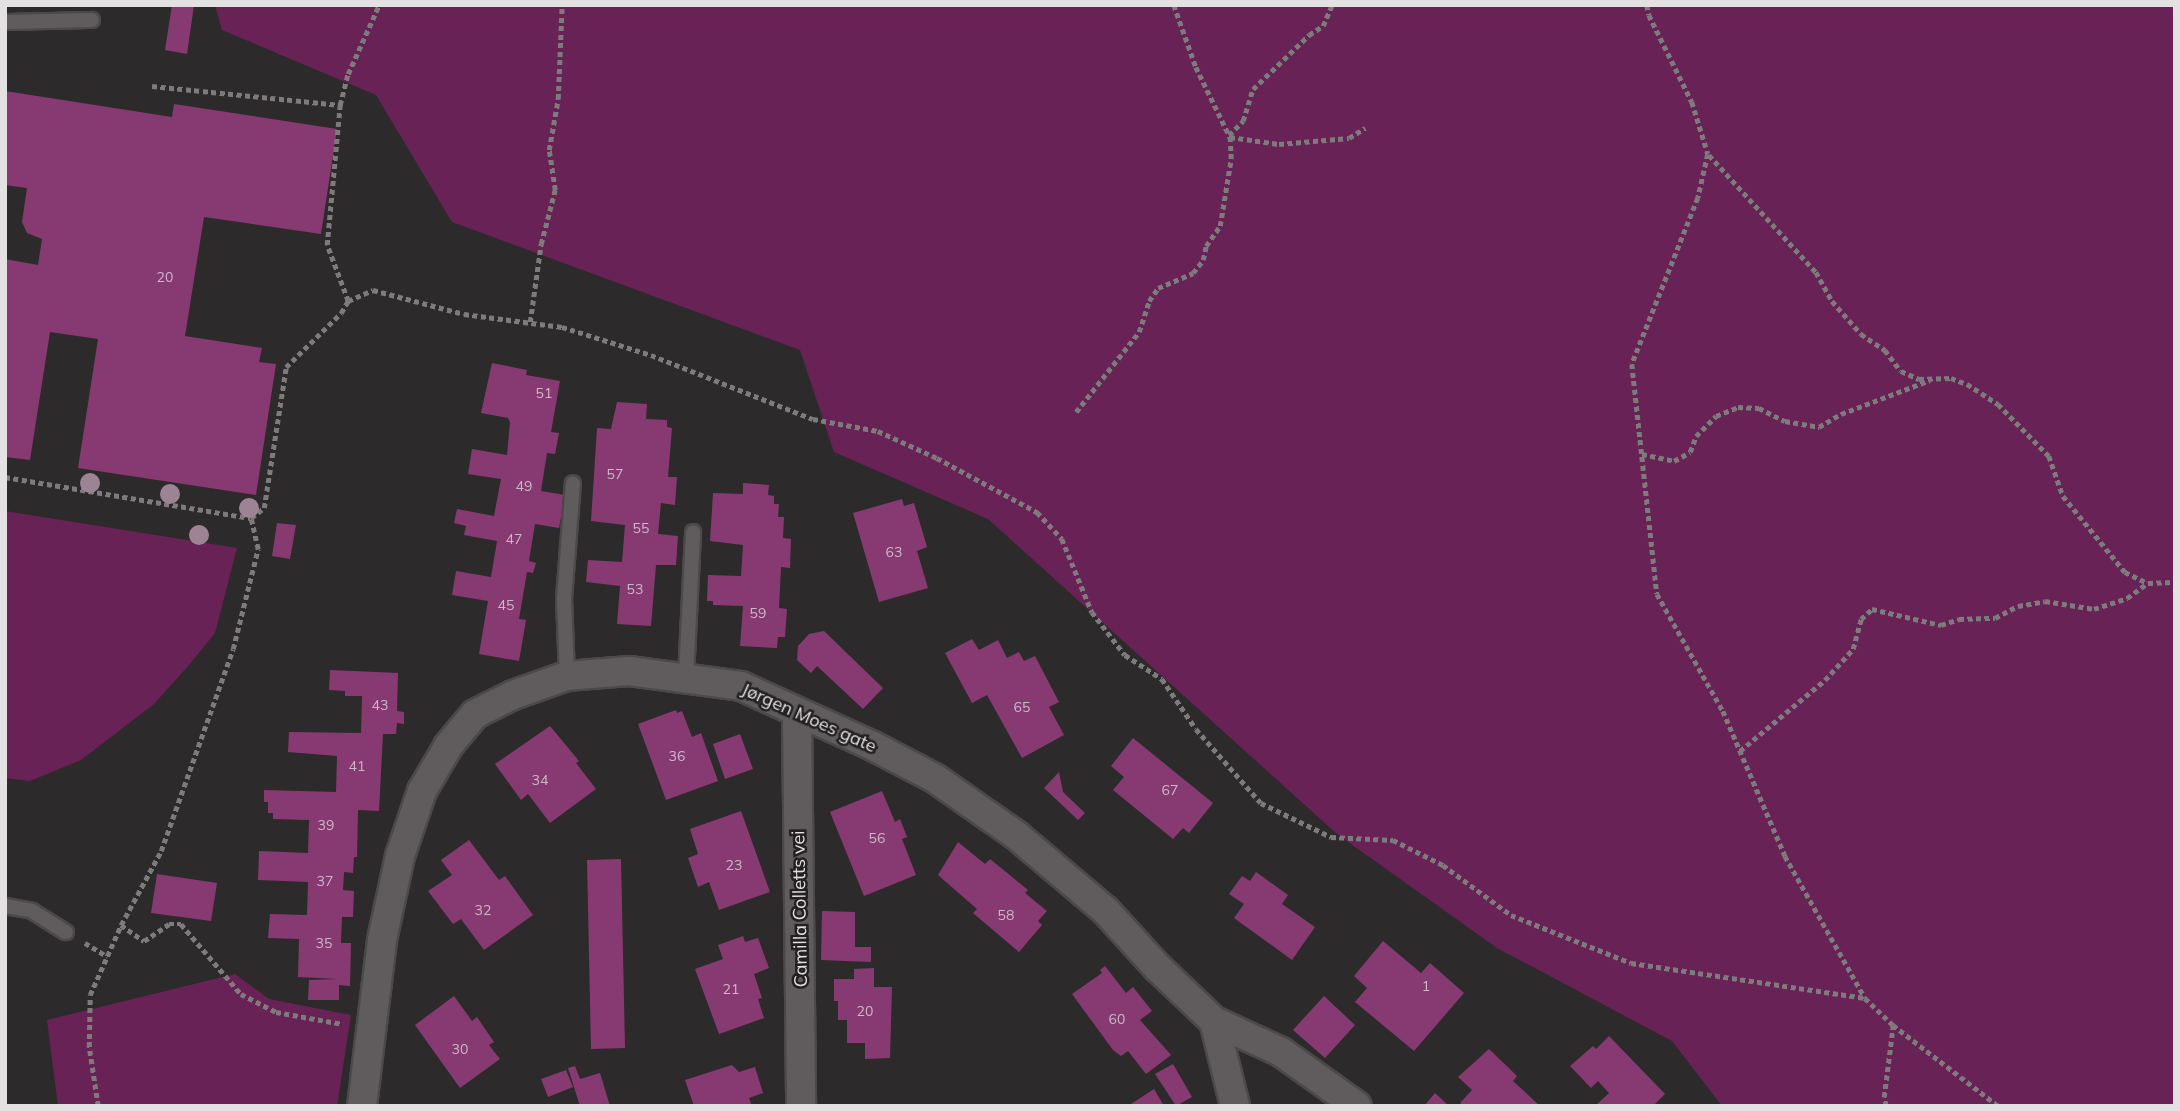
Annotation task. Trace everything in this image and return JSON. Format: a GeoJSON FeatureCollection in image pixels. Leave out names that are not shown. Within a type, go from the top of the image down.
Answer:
{"type":"FeatureCollection","features":[{"type":"Feature","properties":{"kind":"street","name":"Jørgen Moes gate"},"geometry":{"type":"LineString","coordinates":[[362,1106],[382,940],[400,856],[422,791],[449,745],[475,714],[513,695],[566,676],[629,671],[741,686],[873,746],[936,779],[1016,835],[1107,911],[1157,967],[1214,1021]]}},
{"type":"Feature","properties":{"kind":"street","name":"Camilla Colletts vei"},"geometry":{"type":"LineString","coordinates":[[797,713],[801,1106]]}},
{"type":"Feature","properties":{"kind":"street"},"geometry":{"type":"LineString","coordinates":[[1214,1021],[1235,1106]]}},
{"type":"Feature","properties":{"kind":"street"},"geometry":{"type":"LineString","coordinates":[[1214,1021],[1281,1052],[1357,1106]]}},
{"type":"Feature","properties":{"kind":"lane"},"geometry":{"type":"LineString","coordinates":[[5,22],[92,20]]}},
{"type":"Feature","properties":{"kind":"lane"},"geometry":{"type":"LineString","coordinates":[[566,676],[564,599],[573,483]]}},
{"type":"Feature","properties":{"kind":"lane"},"geometry":{"type":"LineString","coordinates":[[686,677],[693,531]]}},
{"type":"Feature","properties":{"kind":"lane"},"geometry":{"type":"LineString","coordinates":[[5,906],[32,911],[66,932]]}},
{"type":"Feature","properties":{"kind":"path"},"geometry":{"type":"LineString","coordinates":[[348,301],[327,245],[340,104],[348,74],[379,5]]}},
{"type":"Feature","properties":{"kind":"path"},"geometry":{"type":"LineString","coordinates":[[530,322],[541,244],[555,190],[549,150],[558,99],[562,5]]}},
{"type":"Feature","properties":{"kind":"path"},"geometry":{"type":"LineString","coordinates":[[1076,412],[1139,332],[1149,301],[1158,288],[1193,273],[1203,260],[1206,246],[1220,226],[1231,159],[1230,136],[1196,67],[1174,5]]}},
{"type":"Feature","properties":{"kind":"path"},"geometry":{"type":"LineString","coordinates":[[1230,136],[1243,121],[1253,89],[1308,35],[1323,26],[1332,5]]}},
{"type":"Feature","properties":{"kind":"path"},"geometry":{"type":"LineString","coordinates":[[1647,5],[1692,102],[1708,155],[1816,272],[1832,301],[1861,334],[1885,351],[1901,371],[1919,379],[1951,379],[1968,384],[1998,404],[2049,456],[2063,496],[2124,572],[2148,583],[2175,582]]}},
{"type":"Feature","properties":{"kind":"path"},"geometry":{"type":"LineString","coordinates":[[152,86],[340,104]]}},
{"type":"Feature","properties":{"kind":"path"},"geometry":{"type":"LineString","coordinates":[[1230,136],[1279,144],[1349,138],[1365,128]]}},
{"type":"Feature","properties":{"kind":"path"},"geometry":{"type":"LineString","coordinates":[[1708,155],[1698,198],[1632,365],[1657,594],[1723,711],[1785,856],[1865,998],[1893,1025],[1998,1106]]}},
{"type":"Feature","properties":{"kind":"path"},"geometry":{"type":"LineString","coordinates":[[5,477],[251,518],[264,508],[286,367],[341,313],[348,301],[373,290],[464,314],[562,327],[651,355],[813,419],[878,431],[937,458],[1037,512],[1062,539],[1092,612],[1100,623],[1125,655],[1162,679],[1196,729],[1261,803],[1331,837],[1394,840],[1443,865],[1511,915],[1631,963],[1865,998]]}},
{"type":"Feature","properties":{"kind":"path"},"geometry":{"type":"LineString","coordinates":[[1642,454],[1674,461],[1690,452],[1696,436],[1716,416],[1738,407],[1759,408],[1785,421],[1819,427],[1841,414],[1934,379]]}},
{"type":"Feature","properties":{"kind":"path"},"geometry":{"type":"LineString","coordinates":[[98,1106],[89,1047],[90,995],[121,925],[161,851],[233,649],[258,549],[251,518]]}},
{"type":"Feature","properties":{"kind":"path"},"geometry":{"type":"LineString","coordinates":[[1740,751],[1825,680],[1853,649],[1861,619],[1872,609],[1941,625],[1959,619],[1995,618],[2018,606],[2045,601],[2094,608],[2127,598],[2148,583]]}},
{"type":"Feature","properties":{"kind":"path"},"geometry":{"type":"LineString","coordinates":[[121,925],[144,941],[169,924],[181,924],[241,994],[276,1012],[339,1024],[371,1020]]}},
{"type":"Feature","properties":{"kind":"path"},"geometry":{"type":"LineString","coordinates":[[1886,1106],[1884,1097],[1893,1025]]}},
{"type":"Feature","properties":{"kind":"shaded area"},"geometry":{"type":"Polygon","coordinates":[[[215,5],[2175,5],[2175,1106],[1722,1106],[1672,1041],[1497,948],[1337,834],[988,519],[834,452],[800,350],[452,222],[376,95],[222,30],[215,5]]]}},
{"type":"Feature","properties":{"kind":"shaded area"},"geometry":{"type":"Polygon","coordinates":[[[5,511],[237,548],[215,633],[189,665],[154,704],[81,760],[30,781],[5,778],[5,511]]]}},
{"type":"Feature","properties":{"kind":"shaded area"},"geometry":{"type":"Polygon","coordinates":[[[235,974],[269,999],[351,1015],[337,1106],[58,1106],[47,1020],[235,974]]]}},
{"type":"Feature","properties":{"kind":"building"},"geometry":{"type":"Polygon","coordinates":[[[172,5],[194,5],[187,54],[165,50],[172,5]]]}},
{"type":"Feature","properties":{"kind":"building"},"geometry":{"type":"Polygon","coordinates":[[[5,91],[172,117],[174,104],[337,129],[321,234],[204,217],[185,336],[262,348],[259,362],[276,364],[256,495],[78,468],[98,339],[50,332],[30,460],[5,457],[5,259],[38,265],[42,239],[27,233],[22,222],[27,188],[5,185],[5,91]]]}},
{"type":"Feature","properties":{"kind":"building"},"geometry":{"type":"Polygon","coordinates":[[[492,363],[527,370],[526,375],[560,381],[551,432],[559,433],[555,454],[547,453],[541,491],[565,495],[559,528],[535,524],[529,561],[536,563],[533,573],[527,572],[519,619],[526,620],[519,661],[479,654],[488,601],[452,595],[456,571],[491,577],[497,541],[464,535],[466,526],[454,523],[457,509],[494,516],[501,479],[468,474],[472,449],[507,455],[510,422],[508,418],[481,413],[492,363]]]}},
{"type":"Feature","properties":{"kind":"building"},"geometry":{"type":"Polygon","coordinates":[[[617,402],[647,404],[646,419],[667,420],[667,427],[672,428],[668,477],[677,477],[675,505],[661,503],[658,534],[678,536],[676,565],[656,565],[651,626],[617,624],[620,586],[586,582],[588,560],[622,562],[625,525],[591,521],[597,428],[611,429],[617,402]]]}},
{"type":"Feature","properties":{"kind":"building"},"geometry":{"type":"Polygon","coordinates":[[[743,483],[769,485],[768,495],[774,496],[774,504],[779,504],[778,517],[784,517],[783,538],[791,539],[790,568],[781,567],[779,608],[787,609],[785,637],[778,637],[777,648],[740,646],[743,606],[713,605],[713,601],[707,601],[708,575],[741,576],[743,545],[710,541],[713,493],[743,494],[743,483]]]}},
{"type":"Feature","properties":{"kind":"building"},"geometry":{"type":"Polygon","coordinates":[[[902,499],[904,506],[914,503],[927,547],[917,551],[928,588],[879,602],[853,513],[902,499]]]}},
{"type":"Feature","properties":{"kind":"building"},"geometry":{"type":"Polygon","coordinates":[[[277,523],[296,525],[290,559],[272,556],[277,523]]]}},
{"type":"Feature","properties":{"kind":"building"},"geometry":{"type":"Polygon","coordinates":[[[824,631],[883,688],[863,709],[817,666],[811,673],[797,660],[798,646],[809,634],[824,631]]]}},
{"type":"Feature","properties":{"kind":"building"},"geometry":{"type":"Polygon","coordinates":[[[972,639],[979,650],[998,640],[1007,658],[1019,652],[1024,661],[1035,656],[1059,702],[1049,707],[1064,735],[1022,758],[987,695],[972,703],[945,653],[972,639]]]}},
{"type":"Feature","properties":{"kind":"building"},"geometry":{"type":"Polygon","coordinates":[[[330,670],[398,673],[397,711],[404,712],[404,724],[397,723],[396,734],[383,734],[379,811],[358,810],[357,857],[354,857],[353,873],[344,872],[343,890],[354,891],[353,917],[342,917],[341,943],[351,943],[350,986],[339,985],[339,1000],[308,1000],[309,980],[337,979],[298,977],[299,939],[268,938],[270,914],[307,915],[308,882],[258,880],[259,851],[308,853],[309,820],[273,819],[273,813],[268,813],[268,802],[264,802],[264,790],[336,792],[337,756],[288,752],[289,732],[361,733],[362,696],[345,696],[345,691],[329,690],[330,670]]]}},
{"type":"Feature","properties":{"kind":"building"},"geometry":{"type":"Polygon","coordinates":[[[676,710],[677,713],[682,711],[692,737],[701,733],[718,781],[666,800],[638,724],[676,710]]]}},
{"type":"Feature","properties":{"kind":"building"},"geometry":{"type":"Polygon","coordinates":[[[550,726],[579,761],[576,763],[596,789],[550,823],[528,794],[521,800],[495,764],[550,726]]]}},
{"type":"Feature","properties":{"kind":"building"},"geometry":{"type":"Polygon","coordinates":[[[740,734],[753,769],[725,779],[713,744],[740,734]]]}},
{"type":"Feature","properties":{"kind":"building"},"geometry":{"type":"Polygon","coordinates":[[[1133,738],[1213,803],[1189,833],[1183,828],[1173,839],[1113,790],[1124,777],[1111,766],[1133,738]]]}},
{"type":"Feature","properties":{"kind":"building"},"geometry":{"type":"Polygon","coordinates":[[[1059,772],[1063,792],[1085,813],[1078,820],[1044,788],[1059,772]]]}},
{"type":"Feature","properties":{"kind":"building"},"geometry":{"type":"Polygon","coordinates":[[[882,791],[895,822],[900,819],[907,837],[902,839],[916,875],[864,896],[830,812],[882,791]]]}},
{"type":"Feature","properties":{"kind":"building"},"geometry":{"type":"Polygon","coordinates":[[[741,811],[770,892],[719,910],[709,882],[698,887],[688,858],[698,854],[690,829],[741,811]]]}},
{"type":"Feature","properties":{"kind":"building"},"geometry":{"type":"Polygon","coordinates":[[[469,840],[499,880],[505,876],[533,915],[484,950],[461,919],[453,924],[428,891],[452,875],[441,860],[469,840]]]}},
{"type":"Feature","properties":{"kind":"building"},"geometry":{"type":"Polygon","coordinates":[[[958,842],[985,864],[990,859],[1028,890],[1025,893],[1047,911],[1038,921],[1042,925],[1019,952],[973,913],[977,909],[938,875],[958,842]]]}},
{"type":"Feature","properties":{"kind":"building"},"geometry":{"type":"Polygon","coordinates":[[[621,859],[625,1048],[591,1049],[587,860],[621,859]]]}},
{"type":"Feature","properties":{"kind":"building"},"geometry":{"type":"Polygon","coordinates":[[[1256,872],[1288,895],[1282,904],[1315,927],[1292,960],[1234,918],[1244,904],[1229,894],[1242,876],[1250,881],[1256,872]]]}},
{"type":"Feature","properties":{"kind":"building"},"geometry":{"type":"Polygon","coordinates":[[[157,874],[217,883],[211,921],[151,913],[157,874]]]}},
{"type":"Feature","properties":{"kind":"building"},"geometry":{"type":"Polygon","coordinates":[[[822,911],[855,912],[855,947],[871,947],[871,962],[821,960],[822,911]]]}},
{"type":"Feature","properties":{"kind":"building"},"geometry":{"type":"Polygon","coordinates":[[[743,936],[745,942],[758,938],[769,968],[754,974],[762,998],[758,999],[764,1018],[719,1034],[695,969],[723,959],[718,945],[743,936]]]}},
{"type":"Feature","properties":{"kind":"building"},"geometry":{"type":"Polygon","coordinates":[[[1383,941],[1421,973],[1430,963],[1464,993],[1414,1051],[1355,1002],[1367,988],[1354,976],[1383,941]]]}},
{"type":"Feature","properties":{"kind":"building"},"geometry":{"type":"Polygon","coordinates":[[[1105,966],[1126,993],[1133,987],[1152,1011],[1140,1020],[1171,1055],[1146,1074],[1128,1051],[1121,1056],[1113,1050],[1072,994],[1102,973],[1100,970],[1105,966]]]}},
{"type":"Feature","properties":{"kind":"building"},"geometry":{"type":"Polygon","coordinates":[[[874,968],[874,987],[892,987],[890,1058],[865,1059],[865,1043],[847,1043],[847,1020],[838,1020],[838,1001],[834,1001],[834,979],[854,979],[854,969],[874,968]]]}},
{"type":"Feature","properties":{"kind":"building"},"geometry":{"type":"Polygon","coordinates":[[[454,996],[472,1021],[477,1017],[494,1042],[489,1045],[500,1059],[460,1088],[415,1025],[454,996]]]}},
{"type":"Feature","properties":{"kind":"building"},"geometry":{"type":"Polygon","coordinates":[[[1324,996],[1355,1025],[1325,1058],[1293,1030],[1324,996]]]}},
{"type":"Feature","properties":{"kind":"building"},"geometry":{"type":"Polygon","coordinates":[[[1609,1036],[1665,1094],[1653,1106],[1595,1106],[1609,1093],[1598,1081],[1591,1088],[1570,1066],[1593,1046],[1596,1049],[1609,1036]]]}},
{"type":"Feature","properties":{"kind":"building"},"geometry":{"type":"Polygon","coordinates":[[[1489,1049],[1517,1076],[1513,1081],[1540,1106],[1463,1106],[1460,1103],[1472,1090],[1458,1077],[1489,1049]]]}},
{"type":"Feature","properties":{"kind":"building"},"geometry":{"type":"Polygon","coordinates":[[[1173,1064],[1192,1097],[1176,1106],[1155,1074],[1173,1064]]]}},
{"type":"Feature","properties":{"kind":"building"},"geometry":{"type":"Polygon","coordinates":[[[732,1065],[739,1072],[755,1067],[763,1093],[749,1098],[752,1106],[694,1106],[685,1080],[732,1065]]]}},
{"type":"Feature","properties":{"kind":"building"},"geometry":{"type":"Polygon","coordinates":[[[575,1066],[580,1079],[600,1073],[610,1106],[580,1106],[568,1068],[575,1066]]]}},
{"type":"Feature","properties":{"kind":"building"},"geometry":{"type":"Polygon","coordinates":[[[566,1070],[573,1087],[548,1097],[541,1079],[566,1070]]]}},
{"type":"Feature","properties":{"kind":"building"},"geometry":{"type":"Polygon","coordinates":[[[1154,1089],[1164,1106],[1128,1106],[1154,1089]]]}},
{"type":"Feature","properties":{"kind":"building"},"geometry":{"type":"Polygon","coordinates":[[[1435,1093],[1449,1106],[1424,1106],[1435,1093]]]}}]}
